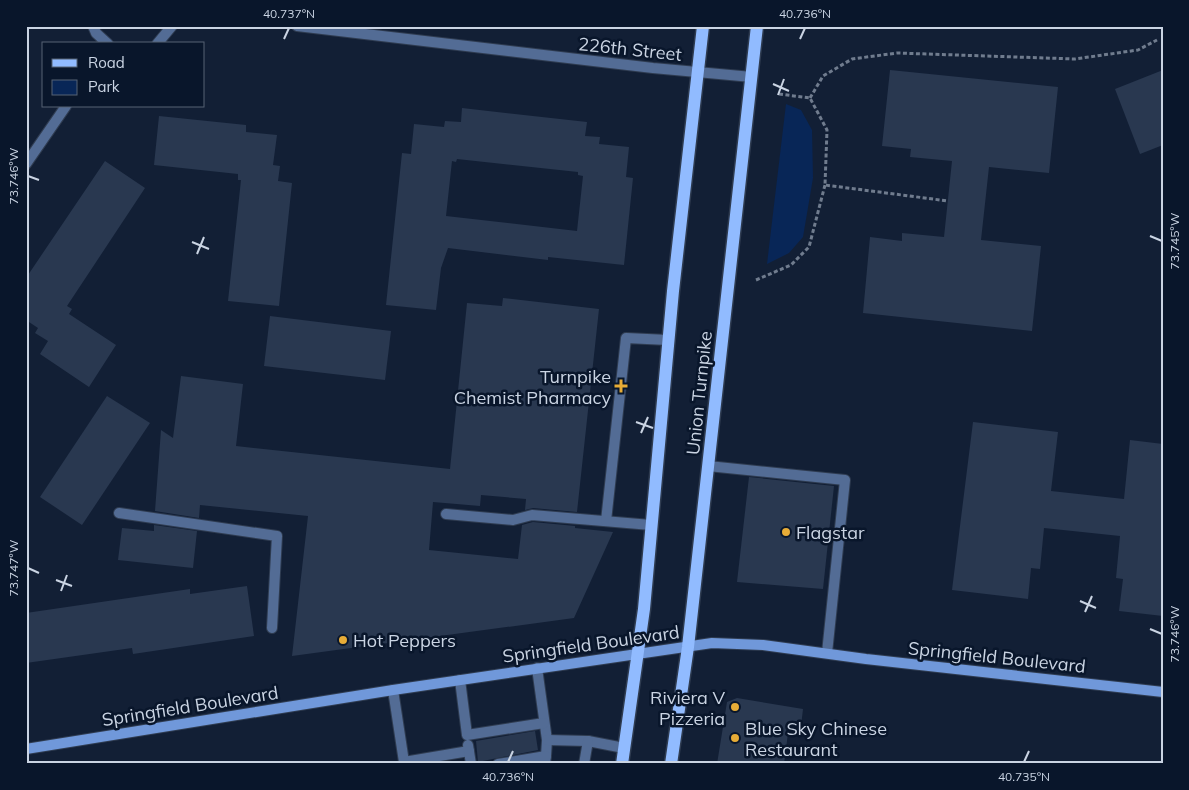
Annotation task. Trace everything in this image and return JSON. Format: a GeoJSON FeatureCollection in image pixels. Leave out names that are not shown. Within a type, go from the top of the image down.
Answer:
{"type":"FeatureCollection","features":[{"type":"Feature","properties":{"kind":"main road","name":"Union Turnpike"},"geometry":{"type":"LineString","coordinates":[[622,764],[638,653],[668,340],[703,26]]}},
{"type":"Feature","properties":{"kind":"main road","name":"Union Turnpike"},"geometry":{"type":"LineString","coordinates":[[671,764],[688,647],[752,77],[756,26]]}},
{"type":"Feature","properties":{"kind":"main road","name":"Springfield Boulevard"},"geometry":{"type":"LineString","coordinates":[[26,748],[393,690],[712,643],[763,645],[1163,692]]}},
{"type":"Feature","properties":{"kind":"street"},"geometry":{"type":"LineString","coordinates":[[93,26],[96,33],[106,42]]}},
{"type":"Feature","properties":{"kind":"street"},"geometry":{"type":"LineString","coordinates":[[159,42],[172,26]]}},
{"type":"Feature","properties":{"kind":"street","name":"226th Street"},"geometry":{"type":"LineString","coordinates":[[297,26],[752,77]]}},
{"type":"Feature","properties":{"kind":"street"},"geometry":{"type":"LineString","coordinates":[[26,164],[65,108]]}},
{"type":"Feature","properties":{"kind":"street"},"geometry":{"type":"LineString","coordinates":[[606,521],[626,338],[668,340]]}},
{"type":"Feature","properties":{"kind":"street"},"geometry":{"type":"LineString","coordinates":[[708,466],[845,480],[827,653]]}},
{"type":"Feature","properties":{"kind":"street"},"geometry":{"type":"LineString","coordinates":[[119,513],[277,536],[272,628]]}},
{"type":"Feature","properties":{"kind":"street"},"geometry":{"type":"LineString","coordinates":[[446,514],[513,520],[532,514],[651,526]]}},
{"type":"Feature","properties":{"kind":"street"},"geometry":{"type":"LineString","coordinates":[[498,764],[545,760],[547,740],[537,668]]}},
{"type":"Feature","properties":{"kind":"street"},"geometry":{"type":"LineString","coordinates":[[460,680],[471,764]]}},
{"type":"Feature","properties":{"kind":"street"},"geometry":{"type":"LineString","coordinates":[[393,690],[404,762],[469,751]]}},
{"type":"Feature","properties":{"kind":"street"},"geometry":{"type":"LineString","coordinates":[[467,735],[544,723]]}},
{"type":"Feature","properties":{"kind":"street"},"geometry":{"type":"LineString","coordinates":[[547,740],[588,741],[624,748]]}},
{"type":"Feature","properties":{"kind":"street"},"geometry":{"type":"LineString","coordinates":[[584,764],[588,741]]}},
{"type":"Feature","properties":{"kind":"path"},"geometry":{"type":"LineString","coordinates":[[810,98],[824,76],[852,60],[897,53],[1075,59],[1138,50],[1156,40]]}},
{"type":"Feature","properties":{"kind":"path"},"geometry":{"type":"LineString","coordinates":[[779,94],[810,98]]}},
{"type":"Feature","properties":{"kind":"path"},"geometry":{"type":"LineString","coordinates":[[756,280],[791,265],[809,246],[825,185],[827,130],[810,98]]}},
{"type":"Feature","properties":{"kind":"path"},"geometry":{"type":"LineString","coordinates":[[825,185],[948,201]]}},
{"type":"Feature","properties":{"kind":"green space"},"geometry":{"type":"Polygon","coordinates":[[[786,104],[801,110],[812,130],[813,178],[803,237],[789,253],[767,264],[786,104]]]}},
{"type":"Feature","properties":{"kind":"building"},"geometry":{"type":"Polygon","coordinates":[[[890,70],[1058,87],[1049,173],[989,167],[981,240],[1041,246],[1032,331],[863,313],[870,237],[902,241],[902,233],[944,237],[952,161],[910,157],[911,149],[882,146],[890,70]]]}},
{"type":"Feature","properties":{"kind":"building"},"geometry":{"type":"Polygon","coordinates":[[[1163,70],[1163,145],[1140,154],[1115,89],[1163,70]]]}},
{"type":"Feature","properties":{"kind":"building"},"geometry":{"type":"Polygon","coordinates":[[[462,108],[587,122],[585,136],[600,137],[599,144],[629,147],[626,177],[633,178],[624,265],[548,257],[548,260],[448,248],[441,268],[436,310],[386,305],[402,153],[411,154],[414,124],[444,127],[445,121],[461,122],[462,108]],[[457,159],[456,162],[452,161],[446,216],[577,231],[583,176],[578,175],[578,172],[457,159]]]}},
{"type":"Feature","properties":{"kind":"building"},"geometry":{"type":"Polygon","coordinates":[[[159,116],[246,125],[246,132],[277,135],[273,165],[280,166],[278,181],[292,183],[279,306],[228,301],[241,180],[238,180],[238,174],[154,165],[159,116]]]}},
{"type":"Feature","properties":{"kind":"building"},"geometry":{"type":"Polygon","coordinates":[[[105,161],[145,188],[67,306],[72,309],[69,314],[116,345],[89,387],[40,354],[48,341],[35,333],[38,328],[26,320],[26,278],[105,161]]]}},
{"type":"Feature","properties":{"kind":"building"},"geometry":{"type":"Polygon","coordinates":[[[503,298],[599,309],[577,512],[533,508],[525,510],[526,499],[481,495],[480,506],[433,502],[429,550],[518,559],[522,525],[533,522],[613,532],[574,618],[292,656],[308,516],[200,505],[199,518],[155,511],[161,430],[173,438],[181,376],[243,384],[236,446],[450,469],[467,303],[502,306],[503,298]]]}},
{"type":"Feature","properties":{"kind":"building"},"geometry":{"type":"Polygon","coordinates":[[[270,316],[391,331],[385,380],[264,366],[270,316]]]}},
{"type":"Feature","properties":{"kind":"building"},"geometry":{"type":"Polygon","coordinates":[[[107,396],[150,423],[82,525],[40,497],[107,396]]]}},
{"type":"Feature","properties":{"kind":"building"},"geometry":{"type":"Polygon","coordinates":[[[973,422],[1058,432],[1051,491],[1124,499],[1130,440],[1163,444],[1163,616],[1119,611],[1123,579],[1116,578],[1120,536],[1044,528],[1040,569],[1031,568],[1028,599],[952,590],[973,422]]]}},
{"type":"Feature","properties":{"kind":"building","name":"Flagstar"},"geometry":{"type":"Polygon","coordinates":[[[749,477],[834,486],[823,589],[737,582],[749,477]]]}},
{"type":"Feature","properties":{"kind":"building"},"geometry":{"type":"Polygon","coordinates":[[[154,525],[197,531],[193,568],[118,560],[122,528],[154,531],[154,525]]]}},
{"type":"Feature","properties":{"kind":"building"},"geometry":{"type":"Polygon","coordinates":[[[247,586],[254,636],[133,654],[132,648],[26,663],[26,613],[190,589],[190,594],[247,586]]]}},
{"type":"Feature","properties":{"kind":"building"},"geometry":{"type":"Polygon","coordinates":[[[737,698],[803,709],[800,735],[788,733],[784,764],[717,764],[727,702],[737,698]]]}},
{"type":"Feature","properties":{"kind":"building"},"geometry":{"type":"Polygon","coordinates":[[[535,731],[538,750],[478,762],[476,741],[535,731]]]}},
{"type":"Feature","properties":{"kind":"place","name":"Turnpike Chemist Pharmacy"},"geometry":{"type":"Point","coordinates":[621,386]}},
{"type":"Feature","properties":{"kind":"place","name":"Flagstar"},"geometry":{"type":"Point","coordinates":[786,532]}},
{"type":"Feature","properties":{"kind":"place","name":"Hot Peppers"},"geometry":{"type":"Point","coordinates":[343,640]}},
{"type":"Feature","properties":{"kind":"place","name":"Riviera V Pizzeria"},"geometry":{"type":"Point","coordinates":[735,707]}},
{"type":"Feature","properties":{"kind":"place","name":"Blue Sky Chinese Restaurant"},"geometry":{"type":"Point","coordinates":[735,738]}}]}
